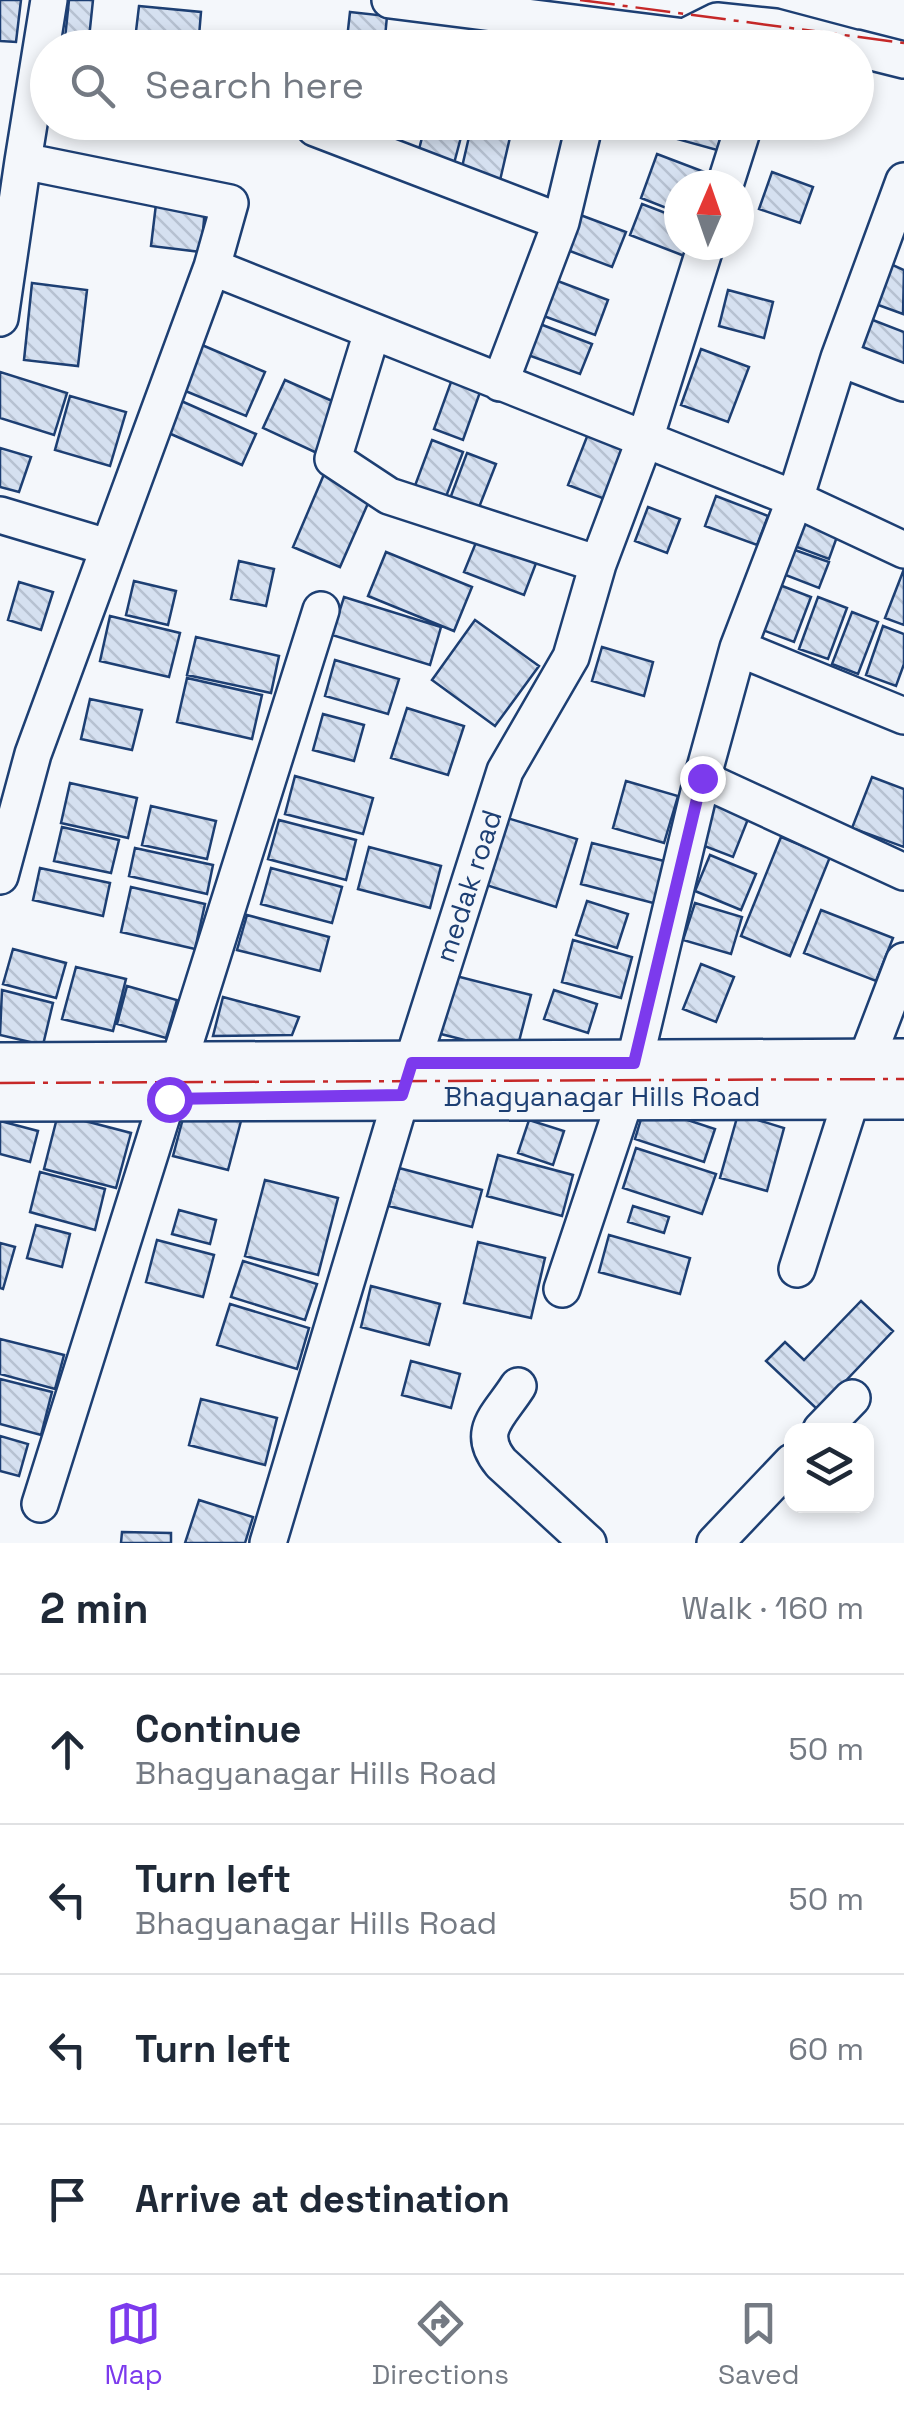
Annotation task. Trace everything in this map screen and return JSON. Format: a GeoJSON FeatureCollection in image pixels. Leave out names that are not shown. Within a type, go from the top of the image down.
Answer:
{"type":"FeatureCollection","features":[{"type":"Feature","properties":{"kind":"main road","name":"Bhagyanagar Hills Road"},"geometry":{"type":"LineString","coordinates":[[0,1066],[175,1082]]}},
{"type":"Feature","properties":{"kind":"main road","name":"Bhagyanagar Hills Road"},"geometry":{"type":"LineString","coordinates":[[0,1098],[175,1082],[630,1080],[874,1074],[904,1096]]}},
{"type":"Feature","properties":{"kind":"street"},"geometry":{"type":"LineString","coordinates":[[44,30],[49,0]]}},
{"type":"Feature","properties":{"kind":"street"},"geometry":{"type":"LineString","coordinates":[[394,0],[644,30]]}},
{"type":"Feature","properties":{"kind":"street"},"geometry":{"type":"LineString","coordinates":[[705,11],[776,25]]}},
{"type":"Feature","properties":{"kind":"street"},"geometry":{"type":"LineString","coordinates":[[874,53],[904,60]]}},
{"type":"Feature","properties":{"kind":"street"},"geometry":{"type":"LineString","coordinates":[[0,318],[30,122]]}},
{"type":"Feature","properties":{"kind":"street"},"geometry":{"type":"LineString","coordinates":[[347,140],[562,222]]}},
{"type":"Feature","properties":{"kind":"street"},"geometry":{"type":"LineString","coordinates":[[500,383],[562,222],[581,140]]}},
{"type":"Feature","properties":{"kind":"street"},"geometry":{"type":"LineString","coordinates":[[730,170],[739,140]]}},
{"type":"Feature","properties":{"kind":"street"},"geometry":{"type":"LineString","coordinates":[[0,876],[16,749],[107,547],[212,267],[230,203],[24,161]]}},
{"type":"Feature","properties":{"kind":"street"},"geometry":{"type":"LineString","coordinates":[[562,1288],[630,1080],[702,778],[738,648],[795,499],[839,358],[892,249],[904,181]]}},
{"type":"Feature","properties":{"kind":"street","name":"medak road"},"geometry":{"type":"LineString","coordinates":[[268,1543],[407,1079],[505,770],[571,657],[598,564],[646,439],[701,260]]}},
{"type":"Feature","properties":{"kind":"street"},"geometry":{"type":"LineString","coordinates":[[212,267],[795,499],[904,550]]}},
{"type":"Feature","properties":{"kind":"street"},"geometry":{"type":"LineString","coordinates":[[372,332],[333,459],[389,496],[598,564]]}},
{"type":"Feature","properties":{"kind":"street"},"geometry":{"type":"LineString","coordinates":[[839,358],[904,383]]}},
{"type":"Feature","properties":{"kind":"street"},"geometry":{"type":"LineString","coordinates":[[0,515],[107,547]]}},
{"type":"Feature","properties":{"kind":"street"},"geometry":{"type":"LineString","coordinates":[[40,1504],[320,610]]}},
{"type":"Feature","properties":{"kind":"street"},"geometry":{"type":"LineString","coordinates":[[738,648],[904,716]]}},
{"type":"Feature","properties":{"kind":"street"},"geometry":{"type":"LineString","coordinates":[[702,778],[904,872]]}},
{"type":"Feature","properties":{"kind":"street"},"geometry":{"type":"LineString","coordinates":[[797,1269],[874,1074],[904,961]]}},
{"type":"Feature","properties":{"kind":"street"},"geometry":{"type":"LineString","coordinates":[[518,1386],[487,1435],[489,1448],[588,1543]]}},
{"type":"Feature","properties":{"kind":"street"},"geometry":{"type":"LineString","coordinates":[[828,1423],[852,1398]]}},
{"type":"Feature","properties":{"kind":"street"},"geometry":{"type":"LineString","coordinates":[[716,1543],[784,1471]]}},
{"type":"Feature","properties":{"kind":"building"},"geometry":{"type":"Polygon","coordinates":[[[0,0],[21,0],[16,42],[0,41],[0,0]]]}},
{"type":"Feature","properties":{"kind":"building"},"geometry":{"type":"Polygon","coordinates":[[[69,0],[93,0],[90,30],[66,30],[69,0]]]}},
{"type":"Feature","properties":{"kind":"building"},"geometry":{"type":"Polygon","coordinates":[[[139,6],[201,12],[200,30],[136,30],[139,6]]]}},
{"type":"Feature","properties":{"kind":"building"},"geometry":{"type":"Polygon","coordinates":[[[350,12],[387,16],[386,30],[348,30],[350,12]]]}},
{"type":"Feature","properties":{"kind":"building"},"geometry":{"type":"Polygon","coordinates":[[[421,140],[460,140],[452,171],[416,161],[421,140]]]}},
{"type":"Feature","properties":{"kind":"building"},"geometry":{"type":"Polygon","coordinates":[[[468,140],[509,140],[498,189],[459,180],[468,140]]]}},
{"type":"Feature","properties":{"kind":"building"},"geometry":{"type":"Polygon","coordinates":[[[681,140],[720,140],[717,150],[681,140]]]}},
{"type":"Feature","properties":{"kind":"building"},"geometry":{"type":"Polygon","coordinates":[[[657,154],[699,170],[664,170],[664,207],[641,198],[657,154]]]}},
{"type":"Feature","properties":{"kind":"building"},"geometry":{"type":"Polygon","coordinates":[[[772,172],[813,187],[800,223],[759,209],[772,172]]]}},
{"type":"Feature","properties":{"kind":"building"},"geometry":{"type":"Polygon","coordinates":[[[156,204],[205,209],[201,252],[151,246],[156,204]]]}},
{"type":"Feature","properties":{"kind":"building"},"geometry":{"type":"Polygon","coordinates":[[[642,204],[664,212],[664,248],[630,235],[642,204]]]}},
{"type":"Feature","properties":{"kind":"building"},"geometry":{"type":"Polygon","coordinates":[[[575,213],[626,232],[612,267],[562,248],[575,213]]]}},
{"type":"Feature","properties":{"kind":"building"},"geometry":{"type":"Polygon","coordinates":[[[886,262],[904,270],[903,314],[870,302],[886,262]]]}},
{"type":"Feature","properties":{"kind":"building"},"geometry":{"type":"Polygon","coordinates":[[[555,280],[608,300],[595,335],[541,315],[555,280]]]}},
{"type":"Feature","properties":{"kind":"building"},"geometry":{"type":"Polygon","coordinates":[[[32,283],[87,290],[78,366],[24,360],[32,283]]]}},
{"type":"Feature","properties":{"kind":"building"},"geometry":{"type":"Polygon","coordinates":[[[728,290],[773,302],[764,338],[719,326],[728,290]]]}},
{"type":"Feature","properties":{"kind":"building"},"geometry":{"type":"Polygon","coordinates":[[[865,317],[904,332],[904,368],[853,349],[865,317]]]}},
{"type":"Feature","properties":{"kind":"building"},"geometry":{"type":"Polygon","coordinates":[[[540,324],[592,344],[580,374],[528,355],[540,324]]]}},
{"type":"Feature","properties":{"kind":"building"},"geometry":{"type":"Polygon","coordinates":[[[202,345],[265,372],[246,416],[183,390],[202,345]]]}},
{"type":"Feature","properties":{"kind":"building"},"geometry":{"type":"Polygon","coordinates":[[[701,349],[749,367],[728,422],[681,405],[701,349]]]}},
{"type":"Feature","properties":{"kind":"building"},"geometry":{"type":"Polygon","coordinates":[[[455,371],[484,381],[463,440],[434,429],[455,371]]]}},
{"type":"Feature","properties":{"kind":"building"},"geometry":{"type":"Polygon","coordinates":[[[0,372],[67,393],[54,435],[0,418],[0,372]]]}},
{"type":"Feature","properties":{"kind":"building"},"geometry":{"type":"Polygon","coordinates":[[[285,380],[339,404],[317,453],[263,428],[285,380]]]}},
{"type":"Feature","properties":{"kind":"building"},"geometry":{"type":"Polygon","coordinates":[[[70,396],[126,412],[110,466],[55,450],[70,396]]]}},
{"type":"Feature","properties":{"kind":"building"},"geometry":{"type":"Polygon","coordinates":[[[179,400],[256,434],[242,465],[164,431],[179,400]]]}},
{"type":"Feature","properties":{"kind":"building"},"geometry":{"type":"Polygon","coordinates":[[[590,429],[632,444],[610,501],[568,485],[590,429]]]}},
{"type":"Feature","properties":{"kind":"building"},"geometry":{"type":"Polygon","coordinates":[[[432,440],[463,452],[444,502],[413,491],[432,440]]]}},
{"type":"Feature","properties":{"kind":"building"},"geometry":{"type":"Polygon","coordinates":[[[0,448],[31,457],[19,492],[0,487],[0,448]]]}},
{"type":"Feature","properties":{"kind":"building"},"geometry":{"type":"Polygon","coordinates":[[[467,453],[496,464],[476,515],[448,504],[467,453]]]}},
{"type":"Feature","properties":{"kind":"building"},"geometry":{"type":"Polygon","coordinates":[[[325,472],[373,492],[340,567],[293,547],[325,472]]]}},
{"type":"Feature","properties":{"kind":"building"},"geometry":{"type":"Polygon","coordinates":[[[716,496],[768,516],[757,545],[705,526],[716,496]]]}},
{"type":"Feature","properties":{"kind":"building"},"geometry":{"type":"Polygon","coordinates":[[[648,507],[680,519],[667,553],[635,541],[648,507]]]}},
{"type":"Feature","properties":{"kind":"building"},"geometry":{"type":"Polygon","coordinates":[[[798,519],[838,534],[829,559],[789,544],[798,519]]]}},
{"type":"Feature","properties":{"kind":"building"},"geometry":{"type":"Polygon","coordinates":[[[479,535],[538,558],[524,595],[464,572],[479,535]]]}},
{"type":"Feature","properties":{"kind":"building"},"geometry":{"type":"Polygon","coordinates":[[[792,549],[829,562],[819,588],[783,574],[792,549]]]}},
{"type":"Feature","properties":{"kind":"building"},"geometry":{"type":"Polygon","coordinates":[[[386,552],[472,587],[454,631],[368,596],[386,552]]]}},
{"type":"Feature","properties":{"kind":"building"},"geometry":{"type":"Polygon","coordinates":[[[239,561],[274,569],[266,606],[231,599],[239,561]]]}},
{"type":"Feature","properties":{"kind":"building"},"geometry":{"type":"Polygon","coordinates":[[[904,569],[904,625],[885,618],[904,569]]]}},
{"type":"Feature","properties":{"kind":"building"},"geometry":{"type":"Polygon","coordinates":[[[134,581],[176,591],[168,625],[126,615],[134,581]]]}},
{"type":"Feature","properties":{"kind":"building"},"geometry":{"type":"Polygon","coordinates":[[[19,582],[53,592],[41,630],[8,620],[19,582]]]}},
{"type":"Feature","properties":{"kind":"building"},"geometry":{"type":"Polygon","coordinates":[[[777,584],[811,597],[794,642],[760,629],[777,584]]]}},
{"type":"Feature","properties":{"kind":"building"},"geometry":{"type":"Polygon","coordinates":[[[344,597],[441,627],[430,665],[332,635],[344,597]]]}},
{"type":"Feature","properties":{"kind":"building"},"geometry":{"type":"Polygon","coordinates":[[[818,597],[847,608],[828,659],[799,649],[818,597]]]}},
{"type":"Feature","properties":{"kind":"building"},"geometry":{"type":"Polygon","coordinates":[[[852,612],[878,622],[858,674],[832,664],[852,612]]]}},
{"type":"Feature","properties":{"kind":"building"},"geometry":{"type":"Polygon","coordinates":[[[110,616],[180,633],[169,677],[100,661],[110,616]]]}},
{"type":"Feature","properties":{"kind":"building"},"geometry":{"type":"Polygon","coordinates":[[[475,620],[539,666],[495,726],[432,680],[475,620]]]}},
{"type":"Feature","properties":{"kind":"building"},"geometry":{"type":"Polygon","coordinates":[[[883,626],[904,634],[904,664],[896,686],[866,675],[883,626]]]}},
{"type":"Feature","properties":{"kind":"building"},"geometry":{"type":"Polygon","coordinates":[[[196,637],[279,656],[271,693],[187,675],[196,637]]]}},
{"type":"Feature","properties":{"kind":"building"},"geometry":{"type":"Polygon","coordinates":[[[602,647],[653,662],[644,696],[592,681],[602,647]]]}},
{"type":"Feature","properties":{"kind":"building"},"geometry":{"type":"Polygon","coordinates":[[[335,660],[399,679],[388,714],[325,696],[335,660]]]}},
{"type":"Feature","properties":{"kind":"building"},"geometry":{"type":"Polygon","coordinates":[[[187,678],[262,695],[252,739],[177,722],[187,678]]]}},
{"type":"Feature","properties":{"kind":"building"},"geometry":{"type":"Polygon","coordinates":[[[90,699],[142,710],[132,750],[81,739],[90,699]]]}},
{"type":"Feature","properties":{"kind":"building"},"geometry":{"type":"Polygon","coordinates":[[[407,708],[464,726],[448,775],[391,758],[407,708]]]}},
{"type":"Feature","properties":{"kind":"building"},"geometry":{"type":"Polygon","coordinates":[[[323,714],[364,725],[354,761],[313,750],[323,714]]]}},
{"type":"Feature","properties":{"kind":"building"},"geometry":{"type":"Polygon","coordinates":[[[295,776],[373,798],[363,834],[285,814],[295,776]]]}},
{"type":"Feature","properties":{"kind":"building"},"geometry":{"type":"Polygon","coordinates":[[[872,777],[904,789],[904,847],[852,828],[872,777]]]}},
{"type":"Feature","properties":{"kind":"building"},"geometry":{"type":"Polygon","coordinates":[[[626,781],[678,796],[664,843],[613,828],[626,781]]]}},
{"type":"Feature","properties":{"kind":"building"},"geometry":{"type":"Polygon","coordinates":[[[70,783],[137,798],[128,838],[61,823],[70,783]]]}},
{"type":"Feature","properties":{"kind":"building"},"geometry":{"type":"Polygon","coordinates":[[[713,794],[752,809],[733,857],[694,842],[713,794]]]}},
{"type":"Feature","properties":{"kind":"building"},"geometry":{"type":"Polygon","coordinates":[[[151,806],[216,821],[207,859],[142,845],[151,806]]]}},
{"type":"Feature","properties":{"kind":"building"},"geometry":{"type":"Polygon","coordinates":[[[507,818],[577,839],[556,907],[486,885],[507,818]]]}},
{"type":"Feature","properties":{"kind":"building"},"geometry":{"type":"Polygon","coordinates":[[[279,820],[356,840],[346,880],[268,859],[279,820]]]}},
{"type":"Feature","properties":{"kind":"building"},"geometry":{"type":"Polygon","coordinates":[[[62,827],[119,840],[111,873],[54,861],[62,827]]]}},
{"type":"Feature","properties":{"kind":"building"},"geometry":{"type":"Polygon","coordinates":[[[781,837],[830,857],[790,956],[741,936],[781,837]]]}},
{"type":"Feature","properties":{"kind":"building"},"geometry":{"type":"Polygon","coordinates":[[[592,843],[668,862],[657,904],[581,884],[592,843]]]}},
{"type":"Feature","properties":{"kind":"building"},"geometry":{"type":"Polygon","coordinates":[[[369,847],[441,866],[430,908],[358,889],[369,847]]]}},
{"type":"Feature","properties":{"kind":"building"},"geometry":{"type":"Polygon","coordinates":[[[135,848],[213,865],[207,894],[129,876],[135,848]]]}},
{"type":"Feature","properties":{"kind":"building"},"geometry":{"type":"Polygon","coordinates":[[[710,855],[756,874],[741,910],[695,891],[710,855]]]}},
{"type":"Feature","properties":{"kind":"building"},"geometry":{"type":"Polygon","coordinates":[[[40,868],[110,883],[103,916],[33,900],[40,868]]]}},
{"type":"Feature","properties":{"kind":"building"},"geometry":{"type":"Polygon","coordinates":[[[271,868],[342,887],[332,923],[261,904],[271,868]]]}},
{"type":"Feature","properties":{"kind":"building"},"geometry":{"type":"Polygon","coordinates":[[[131,887],[205,904],[195,949],[121,932],[131,887]]]}},
{"type":"Feature","properties":{"kind":"building"},"geometry":{"type":"Polygon","coordinates":[[[587,901],[628,914],[617,948],[576,935],[587,901]]]}},
{"type":"Feature","properties":{"kind":"building"},"geometry":{"type":"Polygon","coordinates":[[[695,903],[742,917],[731,954],[683,940],[695,903]]]}},
{"type":"Feature","properties":{"kind":"building"},"geometry":{"type":"Polygon","coordinates":[[[821,910],[893,938],[876,981],[804,953],[821,910]]]}},
{"type":"Feature","properties":{"kind":"building"},"geometry":{"type":"Polygon","coordinates":[[[247,915],[329,937],[320,971],[237,950],[247,915]]]}},
{"type":"Feature","properties":{"kind":"building"},"geometry":{"type":"Polygon","coordinates":[[[573,940],[632,957],[621,998],[562,982],[573,940]]]}},
{"type":"Feature","properties":{"kind":"building"},"geometry":{"type":"Polygon","coordinates":[[[13,949],[66,963],[56,998],[3,984],[13,949]]]}},
{"type":"Feature","properties":{"kind":"building"},"geometry":{"type":"Polygon","coordinates":[[[701,964],[734,977],[716,1022],[683,1009],[701,964]]]}},
{"type":"Feature","properties":{"kind":"building"},"geometry":{"type":"Polygon","coordinates":[[[76,967],[126,979],[113,1031],[62,1019],[76,967]]]}},
{"type":"Feature","properties":{"kind":"building"},"geometry":{"type":"Polygon","coordinates":[[[452,975],[531,995],[516,1053],[437,1033],[452,975]]]}},
{"type":"Feature","properties":{"kind":"building"},"geometry":{"type":"Polygon","coordinates":[[[127,986],[177,1000],[166,1038],[117,1024],[127,986]]]}},
{"type":"Feature","properties":{"kind":"building"},"geometry":{"type":"Polygon","coordinates":[[[2,990],[53,1003],[43,1045],[0,1035],[2,990]]]}},
{"type":"Feature","properties":{"kind":"building"},"geometry":{"type":"Polygon","coordinates":[[[554,990],[597,1004],[588,1033],[544,1019],[554,990]]]}},
{"type":"Feature","properties":{"kind":"building"},"geometry":{"type":"Polygon","coordinates":[[[223,997],[299,1017],[292,1035],[213,1036],[223,997]]]}},
{"type":"Feature","properties":{"kind":"building"},"geometry":{"type":"Polygon","coordinates":[[[645,1106],[715,1129],[704,1162],[635,1139],[645,1106]]]}},
{"type":"Feature","properties":{"kind":"building"},"geometry":{"type":"Polygon","coordinates":[[[186,1107],[241,1121],[228,1170],[173,1156],[186,1107]]]}},
{"type":"Feature","properties":{"kind":"building"},"geometry":{"type":"Polygon","coordinates":[[[58,1114],[131,1133],[116,1188],[44,1169],[58,1114]]]}},
{"type":"Feature","properties":{"kind":"building"},"geometry":{"type":"Polygon","coordinates":[[[738,1114],[784,1128],[767,1191],[720,1178],[738,1114]]]}},
{"type":"Feature","properties":{"kind":"building"},"geometry":{"type":"Polygon","coordinates":[[[529,1120],[564,1131],[553,1165],[518,1153],[529,1120]]]}},
{"type":"Feature","properties":{"kind":"building"},"geometry":{"type":"Polygon","coordinates":[[[0,1121],[38,1131],[30,1162],[0,1154],[0,1121]]]}},
{"type":"Feature","properties":{"kind":"building"},"geometry":{"type":"Polygon","coordinates":[[[636,1148],[716,1174],[702,1214],[623,1188],[636,1148]]]}},
{"type":"Feature","properties":{"kind":"building"},"geometry":{"type":"Polygon","coordinates":[[[498,1155],[573,1175],[562,1216],[487,1196],[498,1155]]]}},
{"type":"Feature","properties":{"kind":"building"},"geometry":{"type":"Polygon","coordinates":[[[399,1168],[482,1190],[472,1227],[389,1206],[399,1168]]]}},
{"type":"Feature","properties":{"kind":"building"},"geometry":{"type":"Polygon","coordinates":[[[40,1172],[105,1189],[95,1230],[30,1212],[40,1172]]]}},
{"type":"Feature","properties":{"kind":"building"},"geometry":{"type":"Polygon","coordinates":[[[265,1180],[338,1198],[318,1275],[245,1256],[265,1180]]]}},
{"type":"Feature","properties":{"kind":"building"},"geometry":{"type":"Polygon","coordinates":[[[633,1206],[669,1217],[664,1233],[628,1222],[633,1206]]]}},
{"type":"Feature","properties":{"kind":"building"},"geometry":{"type":"Polygon","coordinates":[[[179,1210],[216,1220],[210,1244],[172,1234],[179,1210]]]}},
{"type":"Feature","properties":{"kind":"building"},"geometry":{"type":"Polygon","coordinates":[[[36,1225],[70,1234],[62,1267],[27,1258],[36,1225]]]}},
{"type":"Feature","properties":{"kind":"building"},"geometry":{"type":"Polygon","coordinates":[[[609,1235],[690,1258],[680,1294],[599,1272],[609,1235]]]}},
{"type":"Feature","properties":{"kind":"building"},"geometry":{"type":"Polygon","coordinates":[[[157,1240],[214,1255],[203,1297],[146,1282],[157,1240]]]}},
{"type":"Feature","properties":{"kind":"building"},"geometry":{"type":"Polygon","coordinates":[[[478,1242],[545,1258],[531,1318],[464,1303],[478,1242]]]}},
{"type":"Feature","properties":{"kind":"building"},"geometry":{"type":"Polygon","coordinates":[[[0,1243],[15,1247],[3,1289],[0,1288],[0,1243]]]}},
{"type":"Feature","properties":{"kind":"building"},"geometry":{"type":"Polygon","coordinates":[[[243,1261],[317,1284],[305,1320],[231,1297],[243,1261]]]}},
{"type":"Feature","properties":{"kind":"building"},"geometry":{"type":"Polygon","coordinates":[[[371,1286],[440,1304],[429,1345],[361,1327],[371,1286]]]}},
{"type":"Feature","properties":{"kind":"building"},"geometry":{"type":"Polygon","coordinates":[[[861,1301],[893,1331],[818,1410],[766,1361],[785,1342],[804,1360],[861,1301]]]}},
{"type":"Feature","properties":{"kind":"building"},"geometry":{"type":"Polygon","coordinates":[[[230,1304],[309,1328],[297,1369],[217,1345],[230,1304]]]}},
{"type":"Feature","properties":{"kind":"building"},"geometry":{"type":"Polygon","coordinates":[[[0,1339],[64,1355],[55,1389],[0,1374],[0,1339]]]}},
{"type":"Feature","properties":{"kind":"building"},"geometry":{"type":"Polygon","coordinates":[[[411,1361],[460,1374],[451,1408],[402,1395],[411,1361]]]}},
{"type":"Feature","properties":{"kind":"building"},"geometry":{"type":"Polygon","coordinates":[[[0,1379],[52,1392],[41,1435],[0,1424],[0,1379]]]}},
{"type":"Feature","properties":{"kind":"building"},"geometry":{"type":"Polygon","coordinates":[[[201,1399],[277,1418],[265,1465],[189,1445],[201,1399]]]}},
{"type":"Feature","properties":{"kind":"building"},"geometry":{"type":"Polygon","coordinates":[[[0,1436],[28,1444],[19,1476],[0,1471],[0,1436]]]}},
{"type":"Feature","properties":{"kind":"building"},"geometry":{"type":"Polygon","coordinates":[[[199,1500],[253,1517],[245,1543],[185,1543],[199,1500]]]}},
{"type":"Feature","properties":{"kind":"building"},"geometry":{"type":"Polygon","coordinates":[[[122,1532],[171,1533],[171,1543],[121,1543],[122,1532]]]}},
{"type":"Feature","properties":{"kind":"power"},"geometry":{"type":"LineString","coordinates":[[580,0],[806,30]]}},
{"type":"Feature","properties":{"kind":"power"},"geometry":{"type":"LineString","coordinates":[[874,39],[904,43]]}},
{"type":"Feature","properties":{"kind":"power"},"geometry":{"type":"LineString","coordinates":[[0,1083],[904,1079]]}},
{"type":"Feature","properties":{"kind":"route"},"geometry":{"type":"LineString","coordinates":[[169,1099],[402,1095],[412,1063],[634,1063],[702,778]]}}]}
